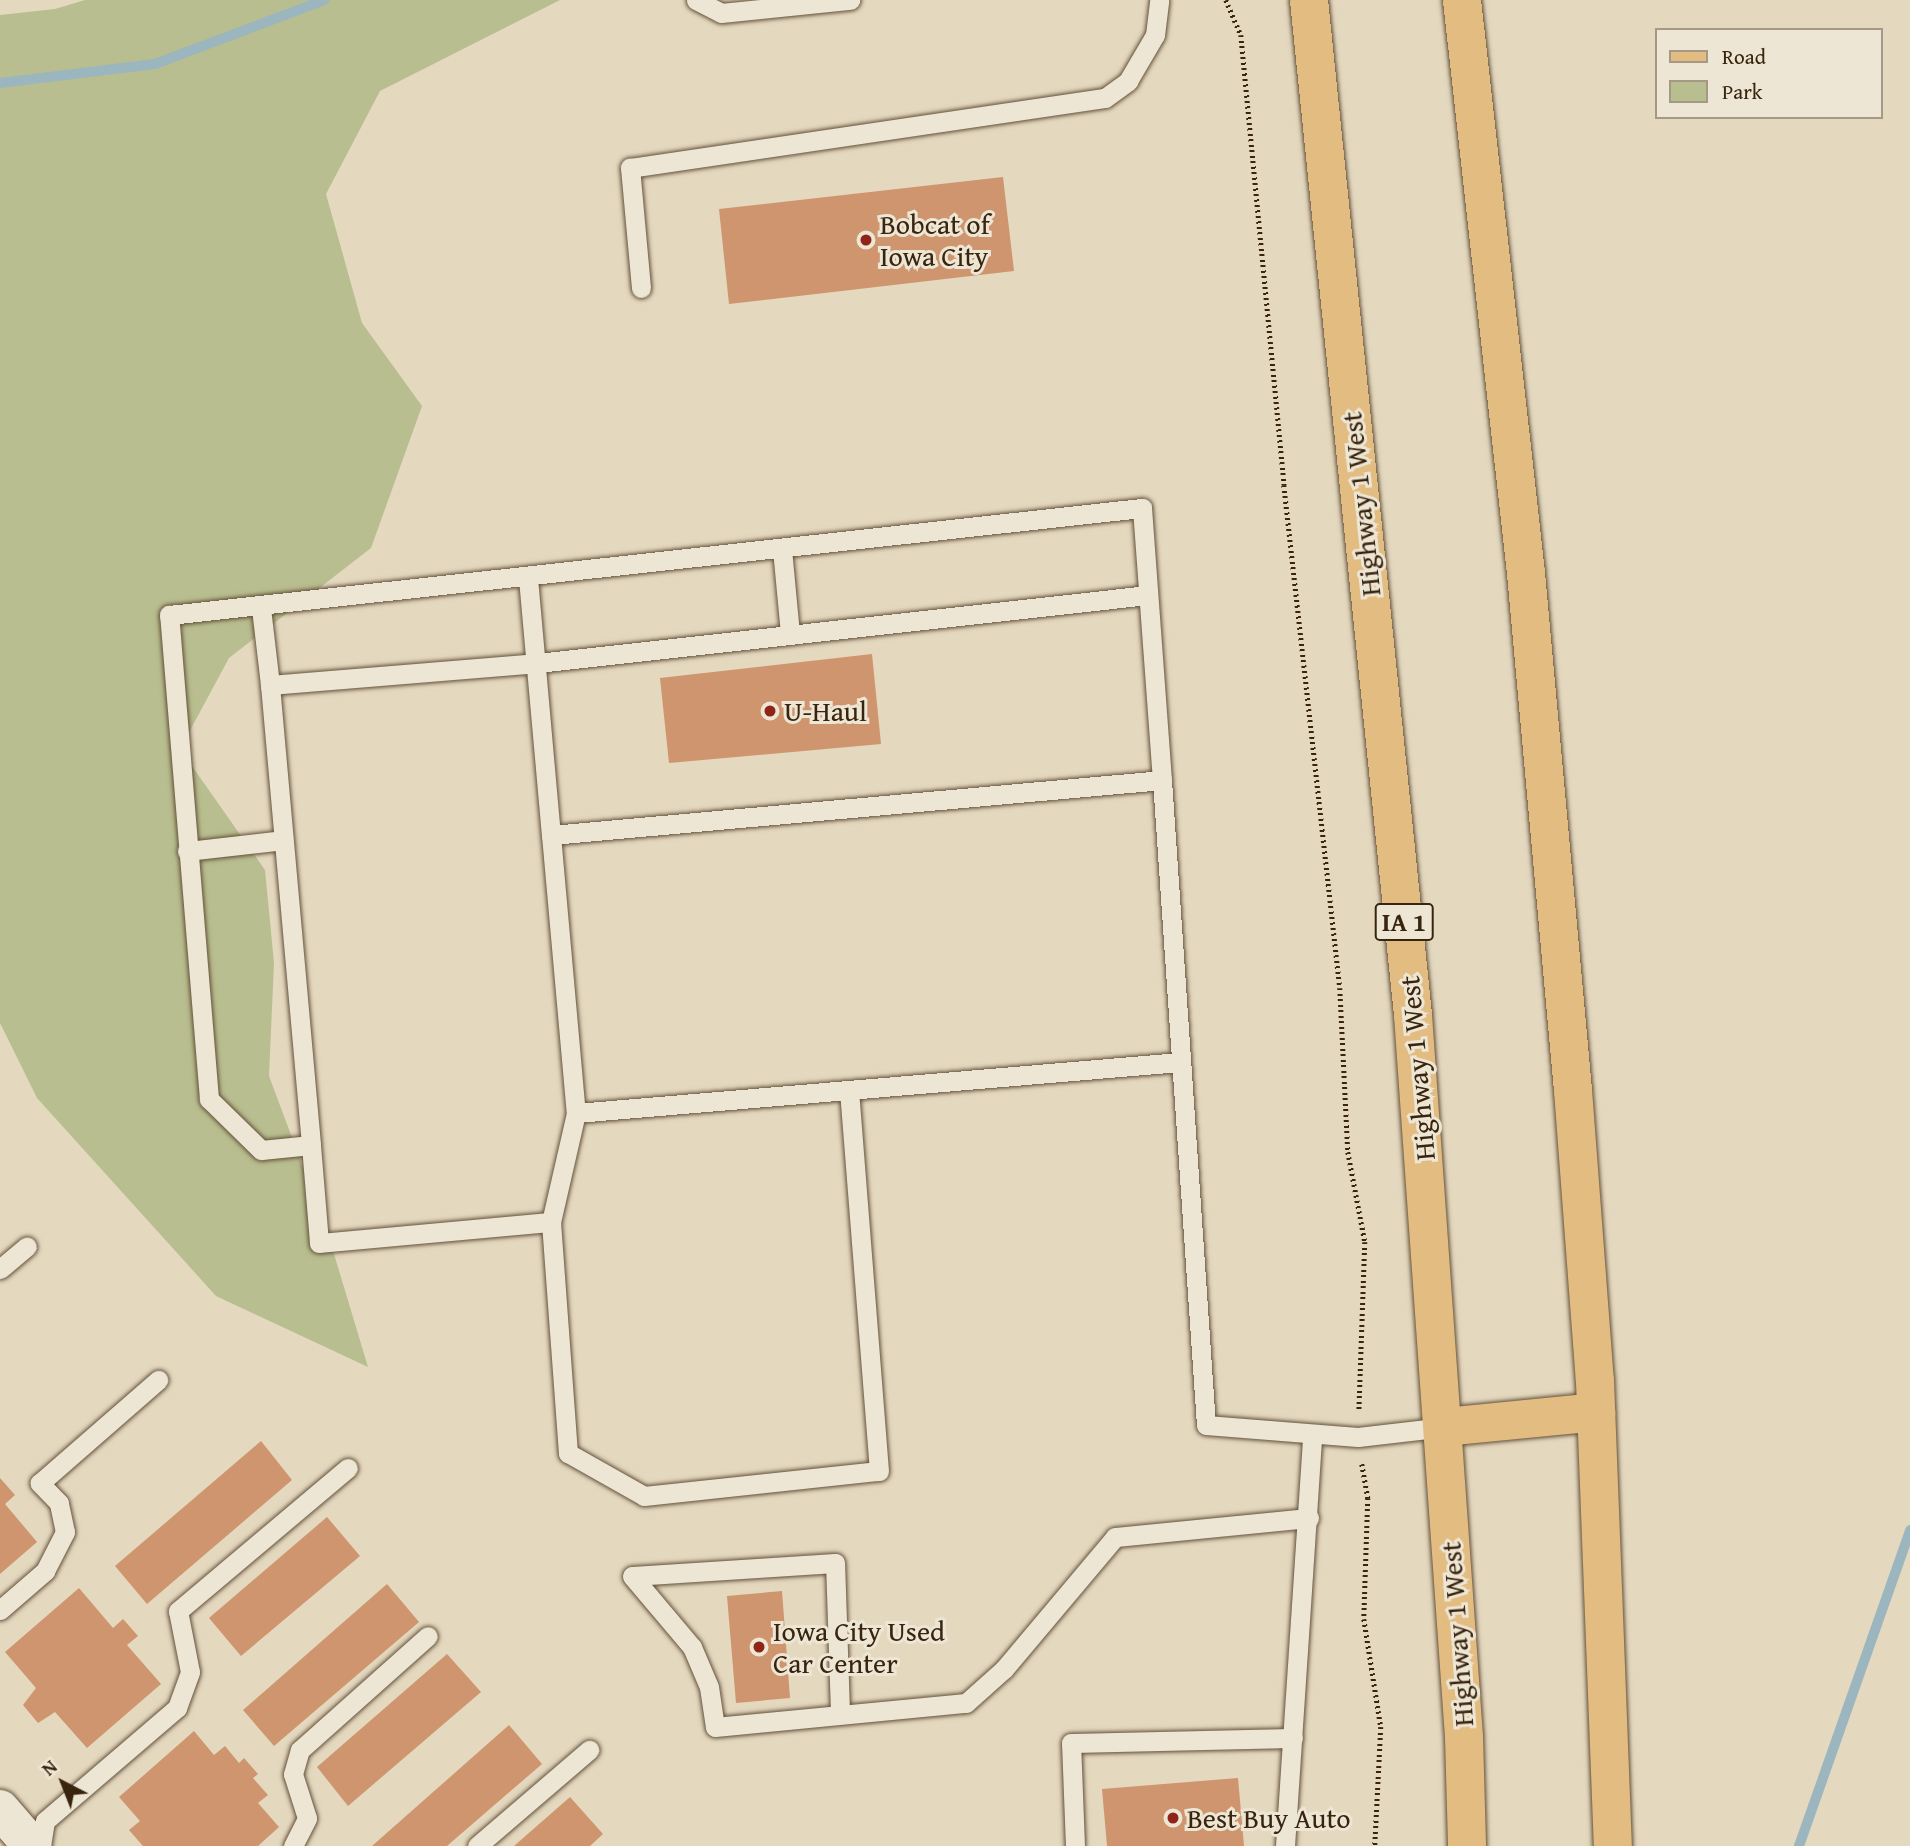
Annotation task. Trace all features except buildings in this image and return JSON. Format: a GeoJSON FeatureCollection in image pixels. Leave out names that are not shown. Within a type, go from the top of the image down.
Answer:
{"type":"FeatureCollection","features":[{"type":"Feature","properties":{"kind":"main road","name":"Highway 1 West"},"geometry":{"type":"LineString","coordinates":[[1309,0],[1413,1015],[1444,1427],[1467,1846]]}},
{"type":"Feature","properties":{"kind":"main road"},"geometry":{"type":"LineString","coordinates":[[1462,0],[1526,573],[1573,1090],[1596,1412],[1613,1846]]}},
{"type":"Feature","properties":{"kind":"main road"},"geometry":{"type":"LineString","coordinates":[[1444,1427],[1596,1412]]}},
{"type":"Feature","properties":{"kind":"street"},"geometry":{"type":"LineString","coordinates":[[0,1808],[32,1846]]}},
{"type":"Feature","properties":{"kind":"lane"},"geometry":{"type":"LineString","coordinates":[[696,0],[721,13],[787,3],[850,0]]}},
{"type":"Feature","properties":{"kind":"lane"},"geometry":{"type":"LineString","coordinates":[[641,288],[630,168],[1105,98],[1128,80],[1155,35],[1158,0]]}},
{"type":"Feature","properties":{"kind":"lane"},"geometry":{"type":"LineString","coordinates":[[311,1146],[261,1150],[209,1099],[169,615],[261,608],[1142,508],[1206,1425],[1312,1436],[1358,1437],[1444,1427]]}},
{"type":"Feature","properties":{"kind":"lane"},"geometry":{"type":"LineString","coordinates":[[782,549],[790,635]]}},
{"type":"Feature","properties":{"kind":"lane"},"geometry":{"type":"LineString","coordinates":[[528,578],[538,663],[576,1113],[551,1222],[568,1454],[643,1496],[879,1471],[849,1090]]}},
{"type":"Feature","properties":{"kind":"lane"},"geometry":{"type":"LineString","coordinates":[[270,685],[538,663],[1149,595]]}},
{"type":"Feature","properties":{"kind":"lane"},"geometry":{"type":"LineString","coordinates":[[261,608],[319,1243],[551,1222]]}},
{"type":"Feature","properties":{"kind":"lane"},"geometry":{"type":"LineString","coordinates":[[551,835],[1162,780]]}},
{"type":"Feature","properties":{"kind":"lane"},"geometry":{"type":"LineString","coordinates":[[187,851],[283,840]]}},
{"type":"Feature","properties":{"kind":"lane"},"geometry":{"type":"LineString","coordinates":[[576,1113],[1180,1062]]}},
{"type":"Feature","properties":{"kind":"lane"},"geometry":{"type":"LineString","coordinates":[[0,1269],[27,1246]]}},
{"type":"Feature","properties":{"kind":"lane"},"geometry":{"type":"LineString","coordinates":[[0,1610],[46,1571],[65,1531],[59,1503],[40,1482],[158,1380]]}},
{"type":"Feature","properties":{"kind":"lane"},"geometry":{"type":"LineString","coordinates":[[1285,1846],[1309,1518],[1312,1436]]}},
{"type":"Feature","properties":{"kind":"lane"},"geometry":{"type":"LineString","coordinates":[[41,1846],[45,1821],[181,1700],[190,1672],[178,1611],[348,1468]]}},
{"type":"Feature","properties":{"kind":"lane"},"geometry":{"type":"LineString","coordinates":[[839,1712],[835,1563],[632,1576],[692,1647],[709,1687],[715,1727],[839,1712],[966,1703],[1004,1669],[1115,1537],[1309,1518]]}},
{"type":"Feature","properties":{"kind":"lane"},"geometry":{"type":"LineString","coordinates":[[293,1846],[307,1818],[293,1774],[300,1751],[428,1636]]}},
{"type":"Feature","properties":{"kind":"lane"},"geometry":{"type":"LineString","coordinates":[[1075,1846],[1071,1743],[1293,1738]]}},
{"type":"Feature","properties":{"kind":"lane"},"geometry":{"type":"LineString","coordinates":[[477,1846],[589,1750]]}},
{"type":"Feature","properties":{"kind":"path"},"geometry":{"type":"LineString","coordinates":[[1226,0],[1241,36],[1282,472],[1340,988],[1348,1152],[1365,1242],[1358,1437],[1368,1498],[1364,1619],[1381,1727],[1375,1846]]}},
{"type":"Feature","properties":{"kind":"green space"},"geometry":{"type":"Polygon","coordinates":[[[85,0],[560,0],[380,91],[326,194],[362,323],[422,406],[371,548],[229,658],[180,749],[265,870],[274,963],[269,1076],[328,1234],[368,1367],[216,1296],[37,1098],[0,1023],[0,15],[55,9],[85,0]]]}},
{"type":"Feature","properties":{"kind":"waterway"},"geometry":{"type":"LineString","coordinates":[[0,83],[155,64],[324,0]]}},
{"type":"Feature","properties":{"kind":"waterway"},"geometry":{"type":"LineString","coordinates":[[1799,1846],[1910,1530]]}},
{"type":"Feature","properties":{"kind":"place","name":"Bobcat of Iowa City"},"geometry":{"type":"Point","coordinates":[866,240]}},
{"type":"Feature","properties":{"kind":"place","name":"U-Haul"},"geometry":{"type":"Point","coordinates":[770,711]}},
{"type":"Feature","properties":{"kind":"place","name":"Iowa City Used Car Center"},"geometry":{"type":"Point","coordinates":[759,1647]}},
{"type":"Feature","properties":{"kind":"place","name":"Best Buy Auto"},"geometry":{"type":"Point","coordinates":[1173,1818]}}]}
